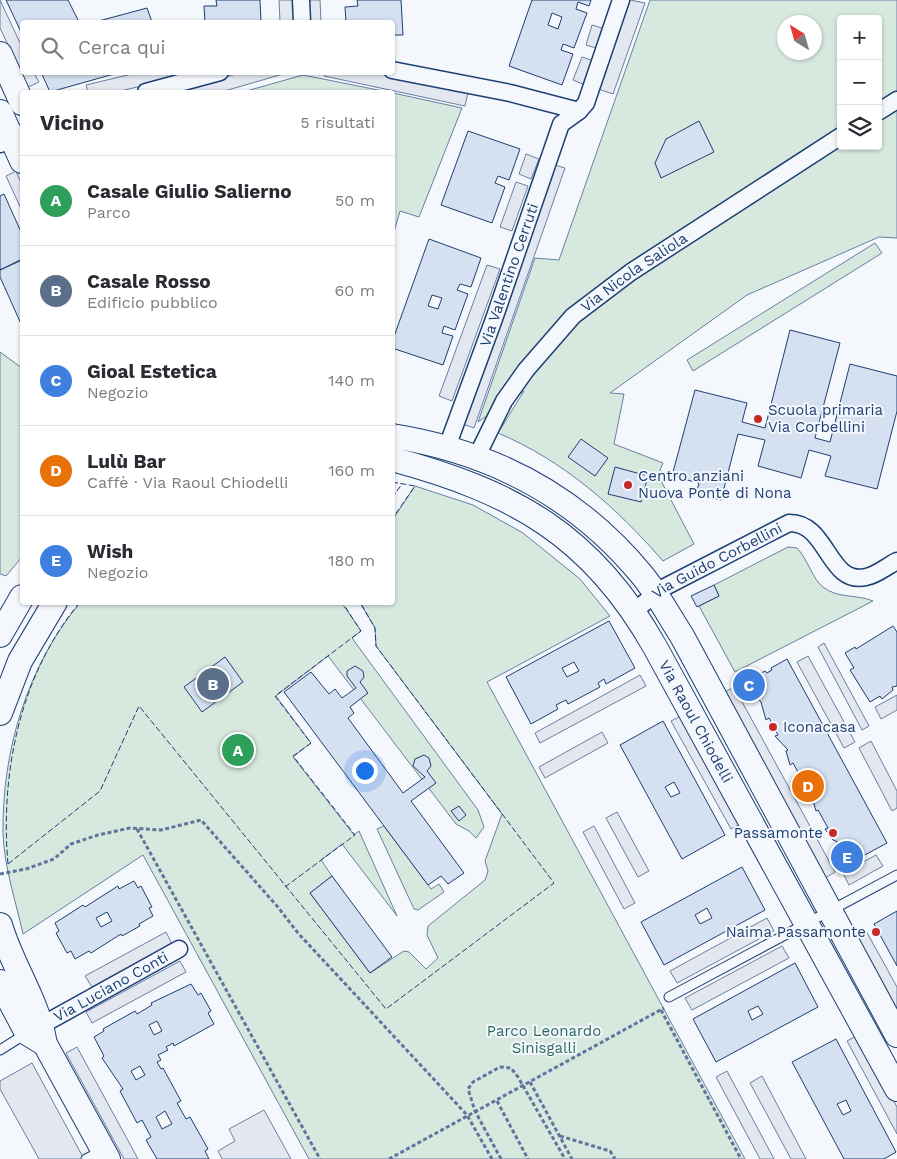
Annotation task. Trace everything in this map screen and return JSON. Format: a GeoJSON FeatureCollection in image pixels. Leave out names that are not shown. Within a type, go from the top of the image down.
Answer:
{"type":"FeatureCollection","features":[{"type":"Feature","properties":{"kind":"main road"},"geometry":{"type":"LineString","coordinates":[[0,54],[20,99]]}},
{"type":"Feature","properties":{"kind":"main road"},"geometry":{"type":"LineString","coordinates":[[0,112],[20,157]]}},
{"type":"Feature","properties":{"kind":"main road","name":"Via Raoul Chiodelli"},"geometry":{"type":"LineString","coordinates":[[395,437],[447,447],[477,456],[516,473],[571,506],[604,534],[643,576],[682,636],[897,1035]]}},
{"type":"Feature","properties":{"kind":"main road","name":"Via Raoul Chiodelli"},"geometry":{"type":"LineString","coordinates":[[395,460],[442,472],[492,492],[550,525],[582,552],[616,589],[655,648],[897,1089]]}},
{"type":"Feature","properties":{"kind":"main road"},"geometry":{"type":"LineString","coordinates":[[0,635],[20,600]]}},
{"type":"Feature","properties":{"kind":"main road"},"geometry":{"type":"LineString","coordinates":[[1,708],[20,662],[53,605]]}},
{"type":"Feature","properties":{"kind":"main road","name":"Via Luciano Conti"},"geometry":{"type":"LineString","coordinates":[[0,925],[38,1034],[99,1156]]}},
{"type":"Feature","properties":{"kind":"main road","name":"Via Luciano Conti"},"geometry":{"type":"LineString","coordinates":[[0,982],[38,1034]]}},
{"type":"Feature","properties":{"kind":"street"},"geometry":{"type":"LineString","coordinates":[[301,0],[302,20]]}},
{"type":"Feature","properties":{"kind":"street","name":"Via Valentino Cerruti"},"geometry":{"type":"LineString","coordinates":[[447,447],[494,319],[561,124],[579,111],[586,103],[621,0]]}},
{"type":"Feature","properties":{"kind":"street"},"geometry":{"type":"LineString","coordinates":[[395,71],[510,93],[579,111]]}},
{"type":"Feature","properties":{"kind":"street"},"geometry":{"type":"LineString","coordinates":[[153,90],[209,75]]}},
{"type":"Feature","properties":{"kind":"street"},"geometry":{"type":"LineString","coordinates":[[882,109],[897,100]]}},
{"type":"Feature","properties":{"kind":"street","name":"Via Nicola Saliola"},"geometry":{"type":"LineString","coordinates":[[477,456],[504,401],[526,370],[573,316],[631,272],[837,139]]}},
{"type":"Feature","properties":{"kind":"street","name":"Via Guido Corbellini"},"geometry":{"type":"LineString","coordinates":[[633,612],[655,594],[736,549],[789,523],[804,525],[812,531],[838,568],[849,576],[869,576],[897,561]]}},
{"type":"Feature","properties":{"kind":"street","name":"Via Luciano Conti"},"geometry":{"type":"LineString","coordinates":[[38,1034],[180,948]]}},
{"type":"Feature","properties":{"kind":"lane"},"geometry":{"type":"LineString","coordinates":[[669,997],[896,876]]}},
{"type":"Feature","properties":{"kind":"lane"},"geometry":{"type":"LineString","coordinates":[[0,1050],[38,1034]]}},
{"type":"Feature","properties":{"kind":"path"},"geometry":{"type":"LineString","coordinates":[[0,874],[26,869],[54,859],[71,844],[98,835],[137,828],[161,830],[200,820],[277,906],[298,933],[467,1115],[492,1159]]}},
{"type":"Feature","properties":{"kind":"path"},"geometry":{"type":"LineString","coordinates":[[137,828],[320,1159]]}},
{"type":"Feature","properties":{"kind":"path"},"geometry":{"type":"LineString","coordinates":[[389,1159],[661,1010],[742,1159]]}},
{"type":"Feature","properties":{"kind":"path"},"geometry":{"type":"LineString","coordinates":[[501,1159],[475,1111],[468,1090],[473,1082],[500,1066],[511,1068],[524,1086],[565,1159]]}},
{"type":"Feature","properties":{"kind":"path"},"geometry":{"type":"LineString","coordinates":[[530,1082],[572,1159]]}},
{"type":"Feature","properties":{"kind":"path"},"geometry":{"type":"LineString","coordinates":[[497,1101],[528,1159]]}},
{"type":"Feature","properties":{"kind":"path"},"geometry":{"type":"LineString","coordinates":[[559,1136],[610,1151],[615,1159]]}},
{"type":"Feature","properties":{"kind":"green space"},"geometry":{"type":"Polygon","coordinates":[[[650,0],[897,0],[897,238],[879,237],[747,295],[610,393],[624,394],[614,444],[663,463],[658,475],[694,544],[663,561],[627,522],[588,487],[545,457],[498,433],[524,391],[478,422],[535,258],[559,260],[650,0]]]}},
{"type":"Feature","properties":{"kind":"green space"},"geometry":{"type":"Polygon","coordinates":[[[303,75],[378,90],[250,90],[303,75]]]}},
{"type":"Feature","properties":{"kind":"green space"},"geometry":{"type":"Polygon","coordinates":[[[395,93],[462,108],[419,217],[400,211],[395,228],[395,93]]]}},
{"type":"Feature","properties":{"kind":"green space"},"geometry":{"type":"Polygon","coordinates":[[[875,243],[882,253],[693,371],[687,360],[875,243]]]}},
{"type":"Feature","properties":{"kind":"green space"},"geometry":{"type":"Polygon","coordinates":[[[0,352],[20,367],[20,559],[6,576],[0,574],[0,352]]]}},
{"type":"Feature","properties":{"kind":"green space","name":"Parco Leonardo Sinisgalli"},"geometry":{"type":"Polygon","coordinates":[[[415,486],[473,505],[523,533],[580,579],[610,616],[487,682],[745,1159],[309,1159],[143,855],[23,934],[4,846],[4,802],[7,771],[21,711],[32,682],[45,654],[78,605],[343,605],[361,631],[352,638],[478,810],[484,827],[476,838],[469,831],[456,824],[328,656],[276,696],[311,743],[293,757],[354,835],[359,831],[397,916],[342,844],[321,860],[332,876],[310,893],[370,973],[404,951],[409,952],[426,969],[438,958],[427,935],[428,926],[485,880],[488,871],[485,861],[502,814],[376,646],[375,628],[361,605],[395,605],[395,516],[415,486]]]}},
{"type":"Feature","properties":{"kind":"green space"},"geometry":{"type":"Polygon","coordinates":[[[788,547],[797,548],[819,584],[829,591],[873,601],[735,672],[699,606],[719,596],[714,585],[788,547]]]}},
{"type":"Feature","properties":{"kind":"green space"},"geometry":{"type":"Polygon","coordinates":[[[384,826],[431,889],[439,884],[444,892],[418,910],[414,909],[377,829],[384,826]]]}},
{"type":"Feature","properties":{"kind":"shaded area"},"geometry":{"type":"Polygon","coordinates":[[[0,0],[20,43],[20,70],[0,28],[0,0]]]}},
{"type":"Feature","properties":{"kind":"shaded area"},"geometry":{"type":"Polygon","coordinates":[[[279,0],[293,0],[294,20],[280,20],[279,0]]]}},
{"type":"Feature","properties":{"kind":"shaded area"},"geometry":{"type":"Polygon","coordinates":[[[308,0],[320,0],[321,20],[308,20],[308,0]]]}},
{"type":"Feature","properties":{"kind":"shaded area"},"geometry":{"type":"Polygon","coordinates":[[[630,0],[645,3],[613,94],[598,89],[630,0]]]}},
{"type":"Feature","properties":{"kind":"shaded area"},"geometry":{"type":"Polygon","coordinates":[[[592,25],[605,29],[599,49],[586,45],[592,25]]]}},
{"type":"Feature","properties":{"kind":"shaded area"},"geometry":{"type":"Polygon","coordinates":[[[582,57],[594,61],[585,85],[573,80],[582,57]]]}},
{"type":"Feature","properties":{"kind":"shaded area"},"geometry":{"type":"Polygon","coordinates":[[[22,75],[35,75],[39,82],[28,87],[22,75]]]}},
{"type":"Feature","properties":{"kind":"shaded area"},"geometry":{"type":"Polygon","coordinates":[[[128,75],[176,75],[177,77],[125,90],[87,90],[86,85],[128,75]]]}},
{"type":"Feature","properties":{"kind":"shaded area"},"geometry":{"type":"Polygon","coordinates":[[[232,75],[280,75],[228,90],[175,90],[232,75]]]}},
{"type":"Feature","properties":{"kind":"shaded area"},"geometry":{"type":"Polygon","coordinates":[[[385,75],[468,92],[465,106],[324,76],[385,75]]]}},
{"type":"Feature","properties":{"kind":"shaded area"},"geometry":{"type":"Polygon","coordinates":[[[526,154],[539,159],[531,179],[519,174],[526,154]]]}},
{"type":"Feature","properties":{"kind":"shaded area"},"geometry":{"type":"Polygon","coordinates":[[[551,164],[565,168],[474,428],[460,423],[551,164]]]}},
{"type":"Feature","properties":{"kind":"shaded area"},"geometry":{"type":"Polygon","coordinates":[[[16,171],[20,180],[20,207],[6,176],[16,171]]]}},
{"type":"Feature","properties":{"kind":"shaded area"},"geometry":{"type":"Polygon","coordinates":[[[516,182],[528,186],[512,231],[500,227],[516,182]]]}},
{"type":"Feature","properties":{"kind":"shaded area"},"geometry":{"type":"Polygon","coordinates":[[[487,265],[500,269],[452,401],[439,396],[487,265]]]}},
{"type":"Feature","properties":{"kind":"shaded area"},"geometry":{"type":"Polygon","coordinates":[[[824,643],[869,726],[862,730],[818,647],[824,643]]]}},
{"type":"Feature","properties":{"kind":"shaded area"},"geometry":{"type":"Polygon","coordinates":[[[808,656],[855,742],[844,748],[797,662],[808,656]]]}},
{"type":"Feature","properties":{"kind":"shaded area"},"geometry":{"type":"Polygon","coordinates":[[[640,675],[646,686],[540,743],[535,733],[640,675]]]}},
{"type":"Feature","properties":{"kind":"shaded area"},"geometry":{"type":"Polygon","coordinates":[[[734,687],[835,872],[825,878],[723,693],[734,687]]]}},
{"type":"Feature","properties":{"kind":"shaded area"},"geometry":{"type":"Polygon","coordinates":[[[897,695],[897,710],[881,719],[875,707],[897,695]]]}},
{"type":"Feature","properties":{"kind":"shaded area"},"geometry":{"type":"Polygon","coordinates":[[[683,715],[743,822],[731,829],[671,721],[683,715]]]}},
{"type":"Feature","properties":{"kind":"shaded area"},"geometry":{"type":"Polygon","coordinates":[[[602,732],[608,743],[545,778],[539,767],[602,732]]]}},
{"type":"Feature","properties":{"kind":"shaded area"},"geometry":{"type":"Polygon","coordinates":[[[871,741],[897,791],[897,808],[892,811],[859,748],[871,741]]]}},
{"type":"Feature","properties":{"kind":"shaded area"},"geometry":{"type":"Polygon","coordinates":[[[617,812],[649,871],[638,877],[606,818],[617,812]]]}},
{"type":"Feature","properties":{"kind":"shaded area"},"geometry":{"type":"Polygon","coordinates":[[[594,826],[635,903],[624,909],[583,832],[594,826]]]}},
{"type":"Feature","properties":{"kind":"shaded area"},"geometry":{"type":"Polygon","coordinates":[[[876,855],[883,866],[849,885],[843,873],[876,855]]]}},
{"type":"Feature","properties":{"kind":"shaded area"},"geometry":{"type":"Polygon","coordinates":[[[767,918],[774,931],[677,983],[670,971],[767,918]]]}},
{"type":"Feature","properties":{"kind":"shaded area"},"geometry":{"type":"Polygon","coordinates":[[[865,929],[897,987],[897,1013],[854,934],[865,929]]]}},
{"type":"Feature","properties":{"kind":"shaded area"},"geometry":{"type":"Polygon","coordinates":[[[166,932],[172,944],[92,987],[85,976],[166,932]]]}},
{"type":"Feature","properties":{"kind":"shaded area"},"geometry":{"type":"Polygon","coordinates":[[[782,946],[789,958],[692,1010],[685,998],[782,946]]]}},
{"type":"Feature","properties":{"kind":"shaded area"},"geometry":{"type":"Polygon","coordinates":[[[180,961],[186,972],[92,1023],[86,1012],[180,961]]]}},
{"type":"Feature","properties":{"kind":"shaded area"},"geometry":{"type":"Polygon","coordinates":[[[858,1035],[897,1107],[897,1134],[847,1041],[858,1035]]]}},
{"type":"Feature","properties":{"kind":"shaded area"},"geometry":{"type":"Polygon","coordinates":[[[77,1047],[138,1159],[124,1159],[66,1053],[77,1047]]]}},
{"type":"Feature","properties":{"kind":"shaded area"},"geometry":{"type":"Polygon","coordinates":[[[32,1063],[84,1159],[39,1159],[0,1089],[0,1081],[32,1063]]]}},
{"type":"Feature","properties":{"kind":"shaded area"},"geometry":{"type":"Polygon","coordinates":[[[727,1071],[774,1159],[760,1159],[716,1077],[727,1071]]]}},
{"type":"Feature","properties":{"kind":"shaded area"},"geometry":{"type":"Polygon","coordinates":[[[762,1076],[806,1159],[791,1159],[750,1083],[762,1076]]]}},
{"type":"Feature","properties":{"kind":"shaded area"},"geometry":{"type":"Polygon","coordinates":[[[264,1110],[291,1159],[222,1159],[218,1151],[235,1141],[229,1129],[264,1110]]]}},
{"type":"Feature","properties":{"kind":"building"},"geometry":{"type":"Polygon","coordinates":[[[6,0],[68,0],[78,20],[20,20],[20,30],[6,0]]]}},
{"type":"Feature","properties":{"kind":"building"},"geometry":{"type":"Polygon","coordinates":[[[216,0],[260,0],[261,20],[205,20],[204,6],[217,6],[216,0]]]}},
{"type":"Feature","properties":{"kind":"building"},"geometry":{"type":"Polygon","coordinates":[[[357,0],[401,0],[403,35],[395,35],[395,20],[346,20],[345,7],[358,6],[357,0]]]}},
{"type":"Feature","properties":{"kind":"building"},"geometry":{"type":"Polygon","coordinates":[[[532,0],[591,0],[589,6],[578,2],[576,9],[587,13],[574,48],[563,44],[561,50],[573,54],[562,85],[509,66],[532,0]],[[552,13],[548,25],[558,29],[562,17],[552,13]]]}},
{"type":"Feature","properties":{"kind":"building"},"geometry":{"type":"Polygon","coordinates":[[[147,8],[151,20],[102,20],[147,8]]]}},
{"type":"Feature","properties":{"kind":"building"},"geometry":{"type":"Polygon","coordinates":[[[42,75],[110,75],[57,90],[49,90],[42,75]]]}},
{"type":"Feature","properties":{"kind":"building"},"geometry":{"type":"Polygon","coordinates":[[[699,121],[714,152],[661,178],[655,163],[666,139],[699,121]]]}},
{"type":"Feature","properties":{"kind":"building"},"geometry":{"type":"Polygon","coordinates":[[[468,131],[520,149],[509,180],[498,176],[495,183],[505,187],[492,223],[441,205],[468,131]]]}},
{"type":"Feature","properties":{"kind":"building"},"geometry":{"type":"Polygon","coordinates":[[[4,194],[20,230],[20,260],[0,270],[0,196],[4,194]]]}},
{"type":"Feature","properties":{"kind":"building"},"geometry":{"type":"Polygon","coordinates":[[[429,239],[481,258],[471,287],[460,284],[457,290],[468,294],[455,330],[444,326],[442,333],[453,336],[443,365],[395,349],[395,334],[429,239]],[[432,295],[428,306],[438,309],[442,298],[432,295]]]}},
{"type":"Feature","properties":{"kind":"building"},"geometry":{"type":"Polygon","coordinates":[[[20,261],[20,322],[0,277],[0,270],[20,261]]]}},
{"type":"Feature","properties":{"kind":"building"},"geometry":{"type":"Polygon","coordinates":[[[790,330],[840,343],[815,438],[830,442],[850,364],[897,376],[897,411],[877,489],[825,476],[831,456],[809,450],[801,478],[758,466],[765,440],[738,434],[721,500],[696,494],[699,483],[672,476],[695,390],[747,403],[742,422],[765,428],[790,330]]]}},
{"type":"Feature","properties":{"kind":"building"},"geometry":{"type":"Polygon","coordinates":[[[581,439],[608,458],[595,476],[568,457],[581,439]]]}},
{"type":"Feature","properties":{"kind":"building","name":"Centro anziani Nuova Ponte di Nona"},"geometry":{"type":"Polygon","coordinates":[[[615,467],[648,476],[641,502],[608,494],[615,467]]]}},
{"type":"Feature","properties":{"kind":"building"},"geometry":{"type":"Polygon","coordinates":[[[714,585],[719,596],[697,607],[691,596],[714,585]]]}},
{"type":"Feature","properties":{"kind":"building"},"geometry":{"type":"Polygon","coordinates":[[[609,621],[635,668],[606,684],[604,679],[598,683],[600,687],[568,704],[566,700],[556,705],[558,709],[531,724],[506,677],[609,621]],[[574,662],[562,668],[567,677],[579,671],[574,662]]]}},
{"type":"Feature","properties":{"kind":"building"},"geometry":{"type":"Polygon","coordinates":[[[893,626],[897,632],[897,686],[892,687],[893,690],[882,699],[880,696],[870,702],[850,670],[854,668],[845,653],[855,647],[856,649],[893,626]]]}},
{"type":"Feature","properties":{"kind":"building"},"geometry":{"type":"Polygon","coordinates":[[[225,657],[243,682],[202,712],[184,687],[225,657]]]}},
{"type":"Feature","properties":{"kind":"building"},"geometry":{"type":"Polygon","coordinates":[[[787,659],[887,843],[848,864],[844,856],[840,858],[835,844],[838,842],[833,840],[825,829],[828,828],[818,810],[816,811],[811,793],[809,794],[800,782],[803,781],[793,763],[790,765],[786,751],[788,750],[775,736],[778,735],[769,718],[766,720],[761,702],[750,691],[753,689],[748,680],[765,671],[767,673],[772,670],[771,668],[787,659]]]}},
{"type":"Feature","properties":{"kind":"building"},"geometry":{"type":"Polygon","coordinates":[[[355,666],[363,671],[364,677],[360,682],[368,693],[350,707],[354,713],[348,718],[403,793],[425,777],[413,766],[415,759],[424,755],[429,758],[431,766],[427,771],[436,783],[411,801],[464,873],[448,884],[441,876],[428,885],[284,692],[311,672],[329,694],[335,689],[342,698],[356,688],[347,676],[347,671],[355,666]]]}},
{"type":"Feature","properties":{"kind":"building"},"geometry":{"type":"Polygon","coordinates":[[[663,721],[725,835],[682,859],[620,745],[663,721]],[[674,782],[665,787],[671,797],[680,793],[674,782]]]}},
{"type":"Feature","properties":{"kind":"building"},"geometry":{"type":"Polygon","coordinates":[[[459,806],[466,815],[459,821],[451,811],[459,806]]]}},
{"type":"Feature","properties":{"kind":"building"},"geometry":{"type":"Polygon","coordinates":[[[742,867],[765,910],[664,965],[641,922],[742,867]],[[707,908],[695,915],[700,924],[712,918],[707,908]]]}},
{"type":"Feature","properties":{"kind":"building"},"geometry":{"type":"Polygon","coordinates":[[[332,876],[392,957],[370,973],[310,893],[332,876]]]}},
{"type":"Feature","properties":{"kind":"building"},"geometry":{"type":"Polygon","coordinates":[[[134,881],[138,888],[141,886],[152,907],[149,908],[153,916],[122,936],[121,934],[91,953],[89,951],[75,959],[71,951],[67,953],[56,933],[59,931],[55,923],[118,886],[119,889],[134,881]],[[107,912],[96,918],[101,927],[112,921],[107,912]]]}},
{"type":"Feature","properties":{"kind":"building"},"geometry":{"type":"Polygon","coordinates":[[[897,911],[897,966],[874,924],[897,911]]]}},
{"type":"Feature","properties":{"kind":"building"},"geometry":{"type":"Polygon","coordinates":[[[795,963],[818,1007],[716,1062],[693,1019],[795,963]],[[758,1006],[748,1011],[752,1020],[763,1014],[758,1006]]]}},
{"type":"Feature","properties":{"kind":"building"},"geometry":{"type":"Polygon","coordinates":[[[191,984],[198,995],[201,993],[211,1011],[208,1013],[214,1024],[174,1046],[173,1043],[166,1047],[168,1050],[158,1055],[161,1060],[157,1062],[161,1069],[163,1068],[181,1101],[177,1103],[186,1119],[190,1117],[208,1149],[205,1151],[209,1159],[157,1159],[146,1140],[151,1137],[142,1120],[137,1123],[120,1091],[123,1089],[102,1058],[104,1056],[94,1037],[104,1031],[103,1029],[135,1011],[137,1014],[152,1005],[151,1003],[191,984]],[[157,1021],[149,1025],[154,1035],[162,1031],[157,1021]],[[140,1066],[131,1071],[136,1080],[145,1075],[140,1066]],[[165,1111],[156,1117],[162,1129],[172,1124],[165,1111]]]}},
{"type":"Feature","properties":{"kind":"building"},"geometry":{"type":"Polygon","coordinates":[[[836,1039],[896,1152],[884,1159],[844,1159],[792,1062],[836,1039]],[[846,1100],[837,1104],[843,1115],[851,1111],[846,1100]]]}},
{"type":"Feature","properties":{"kind":"fence"},"geometry":{"type":"LineString","coordinates":[[395,483],[415,486],[395,515]]}},
{"type":"Feature","properties":{"kind":"fence"},"geometry":{"type":"LineString","coordinates":[[395,494],[402,484]]}},
{"type":"Feature","properties":{"kind":"fence"},"geometry":{"type":"LineString","coordinates":[[8,864],[6,830],[7,795],[11,760],[18,726],[42,661],[59,630],[78,605]]}},
{"type":"Feature","properties":{"kind":"fence"},"geometry":{"type":"LineString","coordinates":[[285,887],[355,835],[293,756],[311,743],[275,696],[361,631],[344,605]]}},
{"type":"Feature","properties":{"kind":"fence"},"geometry":{"type":"LineString","coordinates":[[8,864],[100,791],[139,706],[386,1009],[554,883],[376,646],[375,628],[362,605]]}},
{"type":"Feature","properties":{"kind":"place","name":"Scuola primaria Via Corbellini"},"geometry":{"type":"Point","coordinates":[758,419]}},
{"type":"Feature","properties":{"kind":"place","name":"Centro anziani Nuova Ponte di Nona"},"geometry":{"type":"Point","coordinates":[628,485]}},
{"type":"Feature","properties":{"kind":"place","name":"Casale Rosso"},"geometry":{"type":"Point","coordinates":[213,684]}},
{"type":"Feature","properties":{"kind":"place","name":"Gioal Estetica"},"geometry":{"type":"Point","coordinates":[749,685]}},
{"type":"Feature","properties":{"kind":"place","name":"Iconacasa"},"geometry":{"type":"Point","coordinates":[773,727]}},
{"type":"Feature","properties":{"kind":"place","name":"Casale Giulio Salierno"},"geometry":{"type":"Point","coordinates":[238,750]}},
{"type":"Feature","properties":{"kind":"place","name":"Lulù Bar"},"geometry":{"type":"Point","coordinates":[808,786]}},
{"type":"Feature","properties":{"kind":"place","name":"Passamonte"},"geometry":{"type":"Point","coordinates":[833,833]}},
{"type":"Feature","properties":{"kind":"place","name":"Wish"},"geometry":{"type":"Point","coordinates":[847,857]}},
{"type":"Feature","properties":{"kind":"place","name":"Naima Passamonte"},"geometry":{"type":"Point","coordinates":[876,932]}}]}
